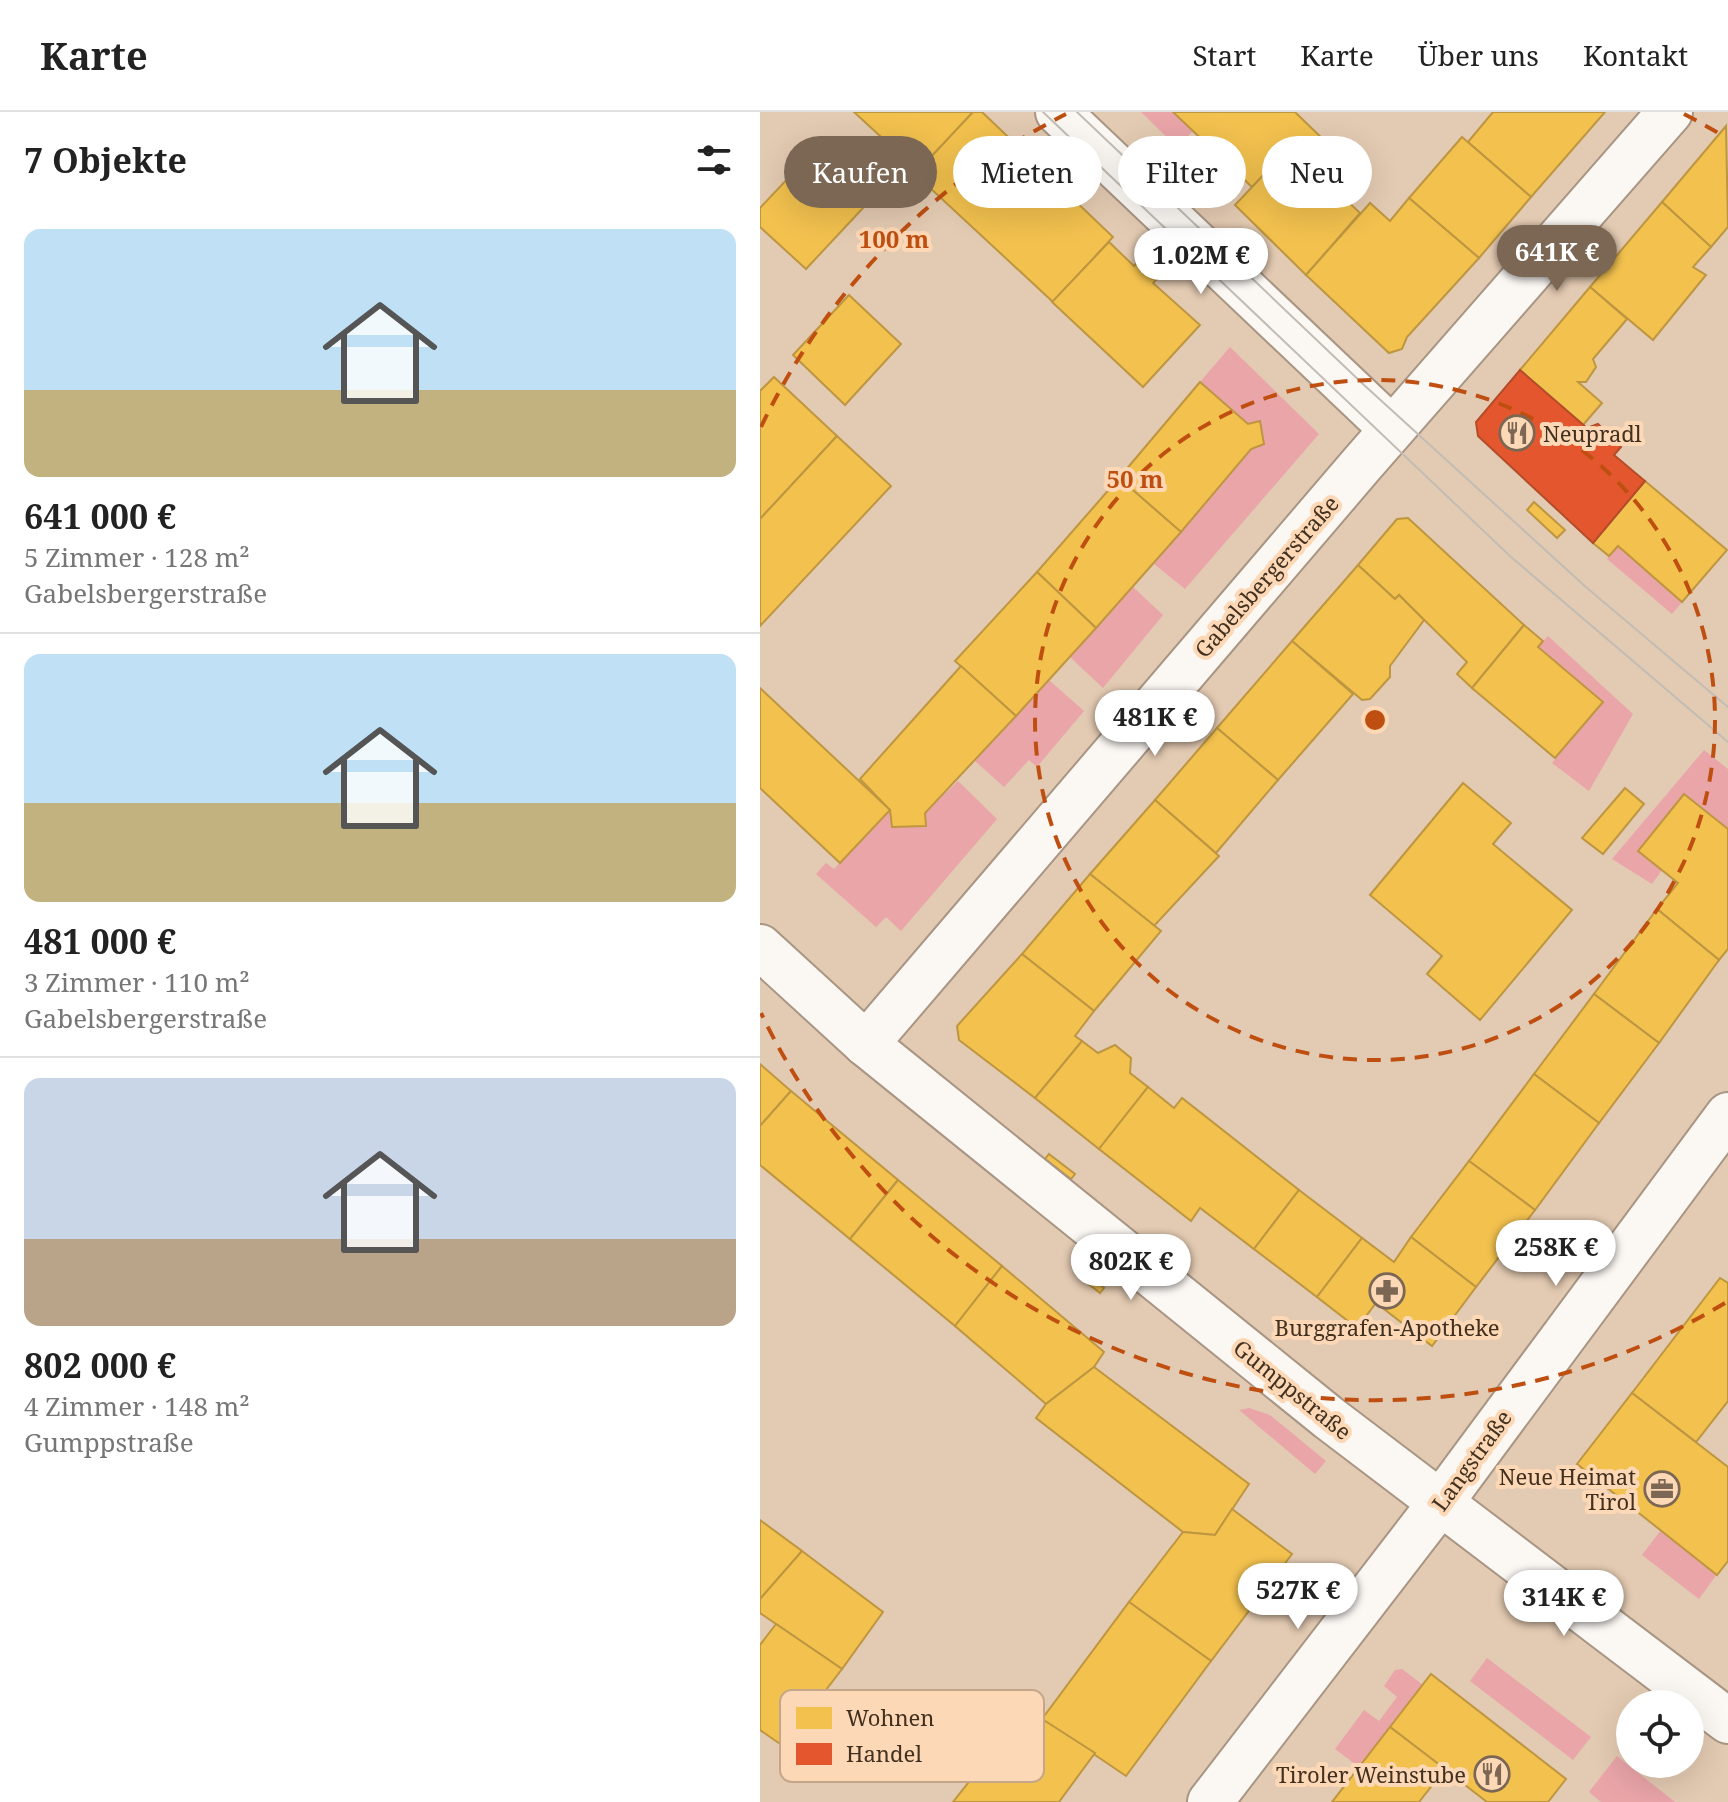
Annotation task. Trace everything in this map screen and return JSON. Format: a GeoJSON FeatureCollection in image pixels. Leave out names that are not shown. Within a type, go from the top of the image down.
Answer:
{"type":"FeatureCollection","features":[{"type":"Feature","properties":{"kind":"street"},"geometry":{"type":"LineString","coordinates":[[1058,112],[1392,429]]}},
{"type":"Feature","properties":{"kind":"street","name":"Gabelsbergerstraße"},"geometry":{"type":"LineString","coordinates":[[866,1044],[1392,429],[1670,112]]}},
{"type":"Feature","properties":{"kind":"street","name":"Gumppstraße"},"geometry":{"type":"LineString","coordinates":[[760,947],[866,1044],[1348,1433],[1728,1721]]}},
{"type":"Feature","properties":{"kind":"street","name":"Langstraße"},"geometry":{"type":"LineString","coordinates":[[1210,1802],[1441,1502],[1728,1115]]}},
{"type":"Feature","properties":{"kind":"shaded area"},"geometry":{"type":"Polygon","coordinates":[[[1141,112],[1173,112],[1193,131],[1188,136],[1166,136],[1141,112]]]}},
{"type":"Feature","properties":{"kind":"shaded area"},"geometry":{"type":"Polygon","coordinates":[[[1230,347],[1319,434],[1185,589],[1154,564],[1251,449],[1264,444],[1248,424],[1200,382],[1230,347]]]}},
{"type":"Feature","properties":{"kind":"shaded area"},"geometry":{"type":"Polygon","coordinates":[[[1618,546],[1682,602],[1672,614],[1607,559],[1618,546]]]}},
{"type":"Feature","properties":{"kind":"shaded area"},"geometry":{"type":"Polygon","coordinates":[[[1133,587],[1163,615],[1103,688],[1070,657],[1133,587]]]}},
{"type":"Feature","properties":{"kind":"shaded area"},"geometry":{"type":"Polygon","coordinates":[[[1548,636],[1633,714],[1589,791],[1552,763],[1603,702],[1538,647],[1548,636]]]}},
{"type":"Feature","properties":{"kind":"shaded area"},"geometry":{"type":"Polygon","coordinates":[[[1049,680],[1084,711],[1037,767],[1029,760],[1004,787],[975,761],[1049,680]]]}},
{"type":"Feature","properties":{"kind":"shaded area"},"geometry":{"type":"Polygon","coordinates":[[[1704,750],[1728,769],[1728,829],[1684,794],[1638,851],[1662,870],[1652,884],[1612,859],[1704,750]]]}},
{"type":"Feature","properties":{"kind":"shaded area"},"geometry":{"type":"Polygon","coordinates":[[[958,781],[997,819],[901,931],[886,917],[876,927],[816,874],[826,863],[834,869],[890,810],[892,827],[925,826],[925,813],[958,781]]]}},
{"type":"Feature","properties":{"kind":"shaded area"},"geometry":{"type":"Polygon","coordinates":[[[1249,1408],[1270,1415],[1326,1461],[1315,1474],[1239,1410],[1249,1408]]]}},
{"type":"Feature","properties":{"kind":"shaded area"},"geometry":{"type":"Polygon","coordinates":[[[1661,1530],[1717,1574],[1699,1599],[1642,1555],[1661,1530]]]}},
{"type":"Feature","properties":{"kind":"shaded area"},"geometry":{"type":"Polygon","coordinates":[[[1487,1658],[1591,1737],[1573,1760],[1470,1681],[1487,1658]]]}},
{"type":"Feature","properties":{"kind":"shaded area"},"geometry":{"type":"Polygon","coordinates":[[[1402,1669],[1423,1685],[1359,1767],[1335,1749],[1364,1710],[1379,1721],[1397,1697],[1384,1686],[1395,1670],[1402,1669]]]}},
{"type":"Feature","properties":{"kind":"shaded area"},"geometry":{"type":"Polygon","coordinates":[[[1616,1757],[1616,1778],[1645,1778],[1675,1802],[1601,1802],[1589,1792],[1616,1757]]]}},
{"type":"Feature","properties":{"kind":"building: Wohnen"},"geometry":{"type":"Polygon","coordinates":[[[854,112],[973,112],[937,151],[937,136],[880,136],[854,112]]]}},
{"type":"Feature","properties":{"kind":"building: Wohnen"},"geometry":{"type":"Polygon","coordinates":[[[973,112],[982,112],[1007,136],[953,136],[953,208],[1083,208],[1113,237],[1053,302],[937,194],[937,150],[973,112]]]}},
{"type":"Feature","properties":{"kind":"building: Wohnen"},"geometry":{"type":"Polygon","coordinates":[[[1173,112],[1295,112],[1320,136],[1262,136],[1262,177],[1252,187],[1246,181],[1246,136],[1198,136],[1173,112]]]}},
{"type":"Feature","properties":{"kind":"building: Wohnen"},"geometry":{"type":"Polygon","coordinates":[[[1493,112],[1605,112],[1531,197],[1468,142],[1493,112]]]}},
{"type":"Feature","properties":{"kind":"building: Wohnen"},"geometry":{"type":"Polygon","coordinates":[[[1726,126],[1728,227],[1711,247],[1662,202],[1726,126]]]}},
{"type":"Feature","properties":{"kind":"building: Wohnen"},"geometry":{"type":"Polygon","coordinates":[[[1462,137],[1531,197],[1479,258],[1409,198],[1462,137]]]}},
{"type":"Feature","properties":{"kind":"building: Wohnen"},"geometry":{"type":"Polygon","coordinates":[[[1262,177],[1262,208],[1355,208],[1360,213],[1306,275],[1238,208],[1246,208],[1246,193],[1262,177]]]}},
{"type":"Feature","properties":{"kind":"building: Wohnen"},"geometry":{"type":"Polygon","coordinates":[[[784,182],[784,208],[863,208],[806,269],[760,227],[760,208],[784,182]]]}},
{"type":"Feature","properties":{"kind":"building: Wohnen"},"geometry":{"type":"Polygon","coordinates":[[[1409,198],[1479,258],[1407,337],[1402,349],[1389,353],[1306,275],[1366,208],[1372,208],[1372,205],[1390,221],[1409,198]]]}},
{"type":"Feature","properties":{"kind":"building: Wohnen"},"geometry":{"type":"Polygon","coordinates":[[[1662,202],[1711,247],[1693,267],[1706,275],[1653,340],[1590,287],[1662,202]]]}},
{"type":"Feature","properties":{"kind":"building: Wohnen"},"geometry":{"type":"Polygon","coordinates":[[[1109,242],[1134,266],[1139,261],[1157,279],[1153,283],[1200,325],[1143,387],[1052,302],[1109,242]]]}},
{"type":"Feature","properties":{"kind":"building: Wohnen"},"geometry":{"type":"Polygon","coordinates":[[[1590,287],[1627,319],[1593,359],[1596,367],[1586,382],[1578,382],[1602,403],[1583,425],[1520,370],[1590,287]]]}},
{"type":"Feature","properties":{"kind":"building: Wohnen"},"geometry":{"type":"Polygon","coordinates":[[[849,295],[901,344],[845,405],[793,355],[849,295]]]}},
{"type":"Feature","properties":{"kind":"building: Wohnen"},"geometry":{"type":"Polygon","coordinates":[[[774,377],[837,436],[760,519],[760,391],[774,377]]]}},
{"type":"Feature","properties":{"kind":"building: Wohnen"},"geometry":{"type":"Polygon","coordinates":[[[1200,382],[1248,424],[1260,421],[1264,444],[1251,449],[1181,532],[1119,478],[1200,382]]]}},
{"type":"Feature","properties":{"kind":"building: Wohnen"},"geometry":{"type":"Polygon","coordinates":[[[837,436],[891,486],[760,626],[760,519],[837,436]]]}},
{"type":"Feature","properties":{"kind":"building: Wohnen"},"geometry":{"type":"Polygon","coordinates":[[[1119,478],[1181,532],[1096,628],[1037,572],[1119,478]]]}},
{"type":"Feature","properties":{"kind":"building: Wohnen"},"geometry":{"type":"Polygon","coordinates":[[[1645,481],[1727,550],[1682,602],[1618,546],[1609,556],[1593,543],[1645,481]]]}},
{"type":"Feature","properties":{"kind":"building: Wohnen"},"geometry":{"type":"Polygon","coordinates":[[[1534,502],[1565,530],[1557,538],[1527,510],[1534,502]]]}},
{"type":"Feature","properties":{"kind":"building: Wohnen"},"geometry":{"type":"Polygon","coordinates":[[[1408,518],[1524,625],[1472,688],[1457,674],[1467,662],[1399,595],[1395,599],[1358,565],[1397,519],[1408,518]]]}},
{"type":"Feature","properties":{"kind":"building: Wohnen"},"geometry":{"type":"Polygon","coordinates":[[[1358,565],[1395,599],[1399,595],[1424,620],[1390,666],[1390,677],[1370,699],[1362,700],[1292,641],[1358,565]]]}},
{"type":"Feature","properties":{"kind":"building: Wohnen"},"geometry":{"type":"Polygon","coordinates":[[[1037,572],[1096,628],[1016,716],[955,661],[1037,572]]]}},
{"type":"Feature","properties":{"kind":"building: Wohnen"},"geometry":{"type":"Polygon","coordinates":[[[1524,625],[1543,641],[1538,647],[1603,702],[1555,758],[1472,688],[1524,625]]]}},
{"type":"Feature","properties":{"kind":"building: Wohnen"},"geometry":{"type":"Polygon","coordinates":[[[1292,641],[1353,694],[1278,780],[1217,728],[1292,641]]]}},
{"type":"Feature","properties":{"kind":"building: Wohnen"},"geometry":{"type":"Polygon","coordinates":[[[961,666],[1016,716],[925,813],[926,826],[892,827],[890,810],[860,779],[961,666]]]}},
{"type":"Feature","properties":{"kind":"building: Wohnen"},"geometry":{"type":"Polygon","coordinates":[[[760,688],[890,810],[840,863],[760,788],[760,688]]]}},
{"type":"Feature","properties":{"kind":"building: Wohnen"},"geometry":{"type":"Polygon","coordinates":[[[1217,728],[1278,780],[1216,853],[1155,800],[1217,728]]]}},
{"type":"Feature","properties":{"kind":"building: Wohnen"},"geometry":{"type":"Polygon","coordinates":[[[1463,783],[1511,823],[1493,844],[1572,910],[1480,1020],[1427,974],[1442,956],[1370,895],[1463,783]]]}},
{"type":"Feature","properties":{"kind":"building: Wohnen"},"geometry":{"type":"Polygon","coordinates":[[[1625,788],[1644,804],[1603,854],[1582,838],[1625,788]]]}},
{"type":"Feature","properties":{"kind":"building: Wohnen"},"geometry":{"type":"Polygon","coordinates":[[[1684,794],[1728,829],[1728,949],[1719,960],[1657,909],[1678,883],[1638,851],[1684,794]]]}},
{"type":"Feature","properties":{"kind":"building: Wohnen"},"geometry":{"type":"Polygon","coordinates":[[[1155,800],[1219,856],[1154,926],[1090,874],[1155,800]]]}},
{"type":"Feature","properties":{"kind":"building: Wohnen"},"geometry":{"type":"Polygon","coordinates":[[[1090,874],[1161,931],[1094,1011],[1022,954],[1090,874]]]}},
{"type":"Feature","properties":{"kind":"building: Wohnen"},"geometry":{"type":"Polygon","coordinates":[[[1657,909],[1719,960],[1659,1043],[1594,994],[1657,909]]]}},
{"type":"Feature","properties":{"kind":"building: Wohnen"},"geometry":{"type":"Polygon","coordinates":[[[1022,954],[1094,1011],[1075,1036],[1082,1041],[1035,1098],[959,1040],[957,1026],[1022,954]]]}},
{"type":"Feature","properties":{"kind":"building: Wohnen"},"geometry":{"type":"Polygon","coordinates":[[[1594,994],[1659,1043],[1599,1123],[1534,1074],[1594,994]]]}},
{"type":"Feature","properties":{"kind":"building: Wohnen"},"geometry":{"type":"Polygon","coordinates":[[[1082,1041],[1098,1053],[1115,1045],[1131,1058],[1130,1073],[1148,1087],[1099,1149],[1035,1098],[1082,1041]]]}},
{"type":"Feature","properties":{"kind":"building: Wohnen"},"geometry":{"type":"Polygon","coordinates":[[[760,1064],[791,1091],[760,1126],[760,1064]]]}},
{"type":"Feature","properties":{"kind":"building: Wohnen"},"geometry":{"type":"Polygon","coordinates":[[[1534,1074],[1599,1123],[1535,1210],[1469,1161],[1534,1074]]]}},
{"type":"Feature","properties":{"kind":"building: Wohnen"},"geometry":{"type":"Polygon","coordinates":[[[1148,1087],[1174,1108],[1182,1098],[1299,1190],[1254,1249],[1200,1208],[1191,1221],[1099,1149],[1148,1087]]]}},
{"type":"Feature","properties":{"kind":"building: Wohnen"},"geometry":{"type":"Polygon","coordinates":[[[791,1091],[898,1180],[850,1239],[760,1165],[760,1126],[791,1091]]]}},
{"type":"Feature","properties":{"kind":"building: Wohnen"},"geometry":{"type":"Polygon","coordinates":[[[1049,1154],[1075,1174],[1071,1179],[1045,1159],[1049,1154]]]}},
{"type":"Feature","properties":{"kind":"building: Wohnen"},"geometry":{"type":"Polygon","coordinates":[[[1469,1161],[1535,1210],[1476,1287],[1411,1237],[1469,1161]]]}},
{"type":"Feature","properties":{"kind":"building: Wohnen"},"geometry":{"type":"Polygon","coordinates":[[[898,1180],[1002,1266],[955,1326],[850,1239],[898,1180]]]}},
{"type":"Feature","properties":{"kind":"building: Wohnen"},"geometry":{"type":"Polygon","coordinates":[[[1299,1190],[1362,1238],[1317,1297],[1254,1249],[1299,1190]]]}},
{"type":"Feature","properties":{"kind":"building: Wohnen"},"geometry":{"type":"Polygon","coordinates":[[[1411,1237],[1476,1287],[1432,1346],[1376,1303],[1357,1328],[1317,1297],[1362,1238],[1394,1262],[1411,1237]]]}},
{"type":"Feature","properties":{"kind":"building: Wohnen"},"geometry":{"type":"Polygon","coordinates":[[[1002,1266],[1104,1352],[1094,1367],[1046,1404],[955,1326],[1002,1266]]]}},
{"type":"Feature","properties":{"kind":"building: Wohnen"},"geometry":{"type":"Polygon","coordinates":[[[1080,1268],[1104,1288],[1100,1293],[1076,1274],[1080,1268]]]}},
{"type":"Feature","properties":{"kind":"building: Wohnen"},"geometry":{"type":"Polygon","coordinates":[[[1720,1278],[1728,1283],[1728,1401],[1696,1442],[1632,1393],[1720,1278]]]}},
{"type":"Feature","properties":{"kind":"building: Wohnen"},"geometry":{"type":"Polygon","coordinates":[[[1094,1367],[1249,1484],[1215,1535],[1183,1532],[1036,1418],[1046,1404],[1094,1367]]]}},
{"type":"Feature","properties":{"kind":"building: Wohnen"},"geometry":{"type":"Polygon","coordinates":[[[1632,1393],[1728,1467],[1728,1561],[1717,1575],[1577,1464],[1632,1393]]]}},
{"type":"Feature","properties":{"kind":"building: Wohnen"},"geometry":{"type":"Polygon","coordinates":[[[1232,1509],[1292,1554],[1211,1661],[1129,1602],[1183,1532],[1215,1535],[1232,1509]]]}},
{"type":"Feature","properties":{"kind":"building: Wohnen"},"geometry":{"type":"Polygon","coordinates":[[[760,1520],[802,1551],[760,1599],[760,1520]]]}},
{"type":"Feature","properties":{"kind":"building: Wohnen"},"geometry":{"type":"Polygon","coordinates":[[[802,1551],[883,1612],[842,1669],[760,1613],[760,1599],[802,1551]]]}},
{"type":"Feature","properties":{"kind":"building: Wohnen"},"geometry":{"type":"Polygon","coordinates":[[[1129,1602],[1211,1661],[1126,1776],[1044,1720],[1129,1602]]]}},
{"type":"Feature","properties":{"kind":"building: Wohnen"},"geometry":{"type":"Polygon","coordinates":[[[776,1624],[842,1669],[826,1690],[780,1690],[780,1744],[760,1730],[760,1645],[776,1624]]]}},
{"type":"Feature","properties":{"kind":"building: Wohnen"},"geometry":{"type":"Polygon","coordinates":[[[1431,1674],[1566,1779],[1548,1802],[1487,1802],[1390,1727],[1431,1674]]]}},
{"type":"Feature","properties":{"kind":"building: Wohnen"},"geometry":{"type":"Polygon","coordinates":[[[1044,1720],[1095,1753],[1059,1802],[953,1802],[969,1782],[1044,1782],[1044,1720]]]}},
{"type":"Feature","properties":{"kind":"building: Wohnen"},"geometry":{"type":"Polygon","coordinates":[[[1390,1727],[1445,1769],[1419,1802],[1332,1802],[1390,1727]]]}},
{"type":"Feature","properties":{"kind":"building: Handel"},"geometry":{"type":"Polygon","coordinates":[[[1520,370],[1587,428],[1598,424],[1621,447],[1614,455],[1645,481],[1593,543],[1478,436],[1476,422],[1520,370]]]}},
{"type":"Feature","properties":{"kind":"tram line"},"geometry":{"type":"LineString","coordinates":[[1043,112],[1511,557],[1728,742]]}},
{"type":"Feature","properties":{"kind":"tram line"},"geometry":{"type":"LineString","coordinates":[[1077,112],[1364,385],[1587,588],[1728,707]]}},
{"type":"Feature","properties":{"kind":"place","name":"Neupradl"},"geometry":{"type":"Point","coordinates":[1517,433]}},
{"type":"Feature","properties":{"kind":"place","name":"Burggrafen-Apotheke"},"geometry":{"type":"Point","coordinates":[1387,1291]}},
{"type":"Feature","properties":{"kind":"place","name":"Neue Heimat Tirol"},"geometry":{"type":"Point","coordinates":[1662,1489]}},
{"type":"Feature","properties":{"kind":"place","name":"Tiroler Weinstube"},"geometry":{"type":"Point","coordinates":[1492,1774]}}]}
